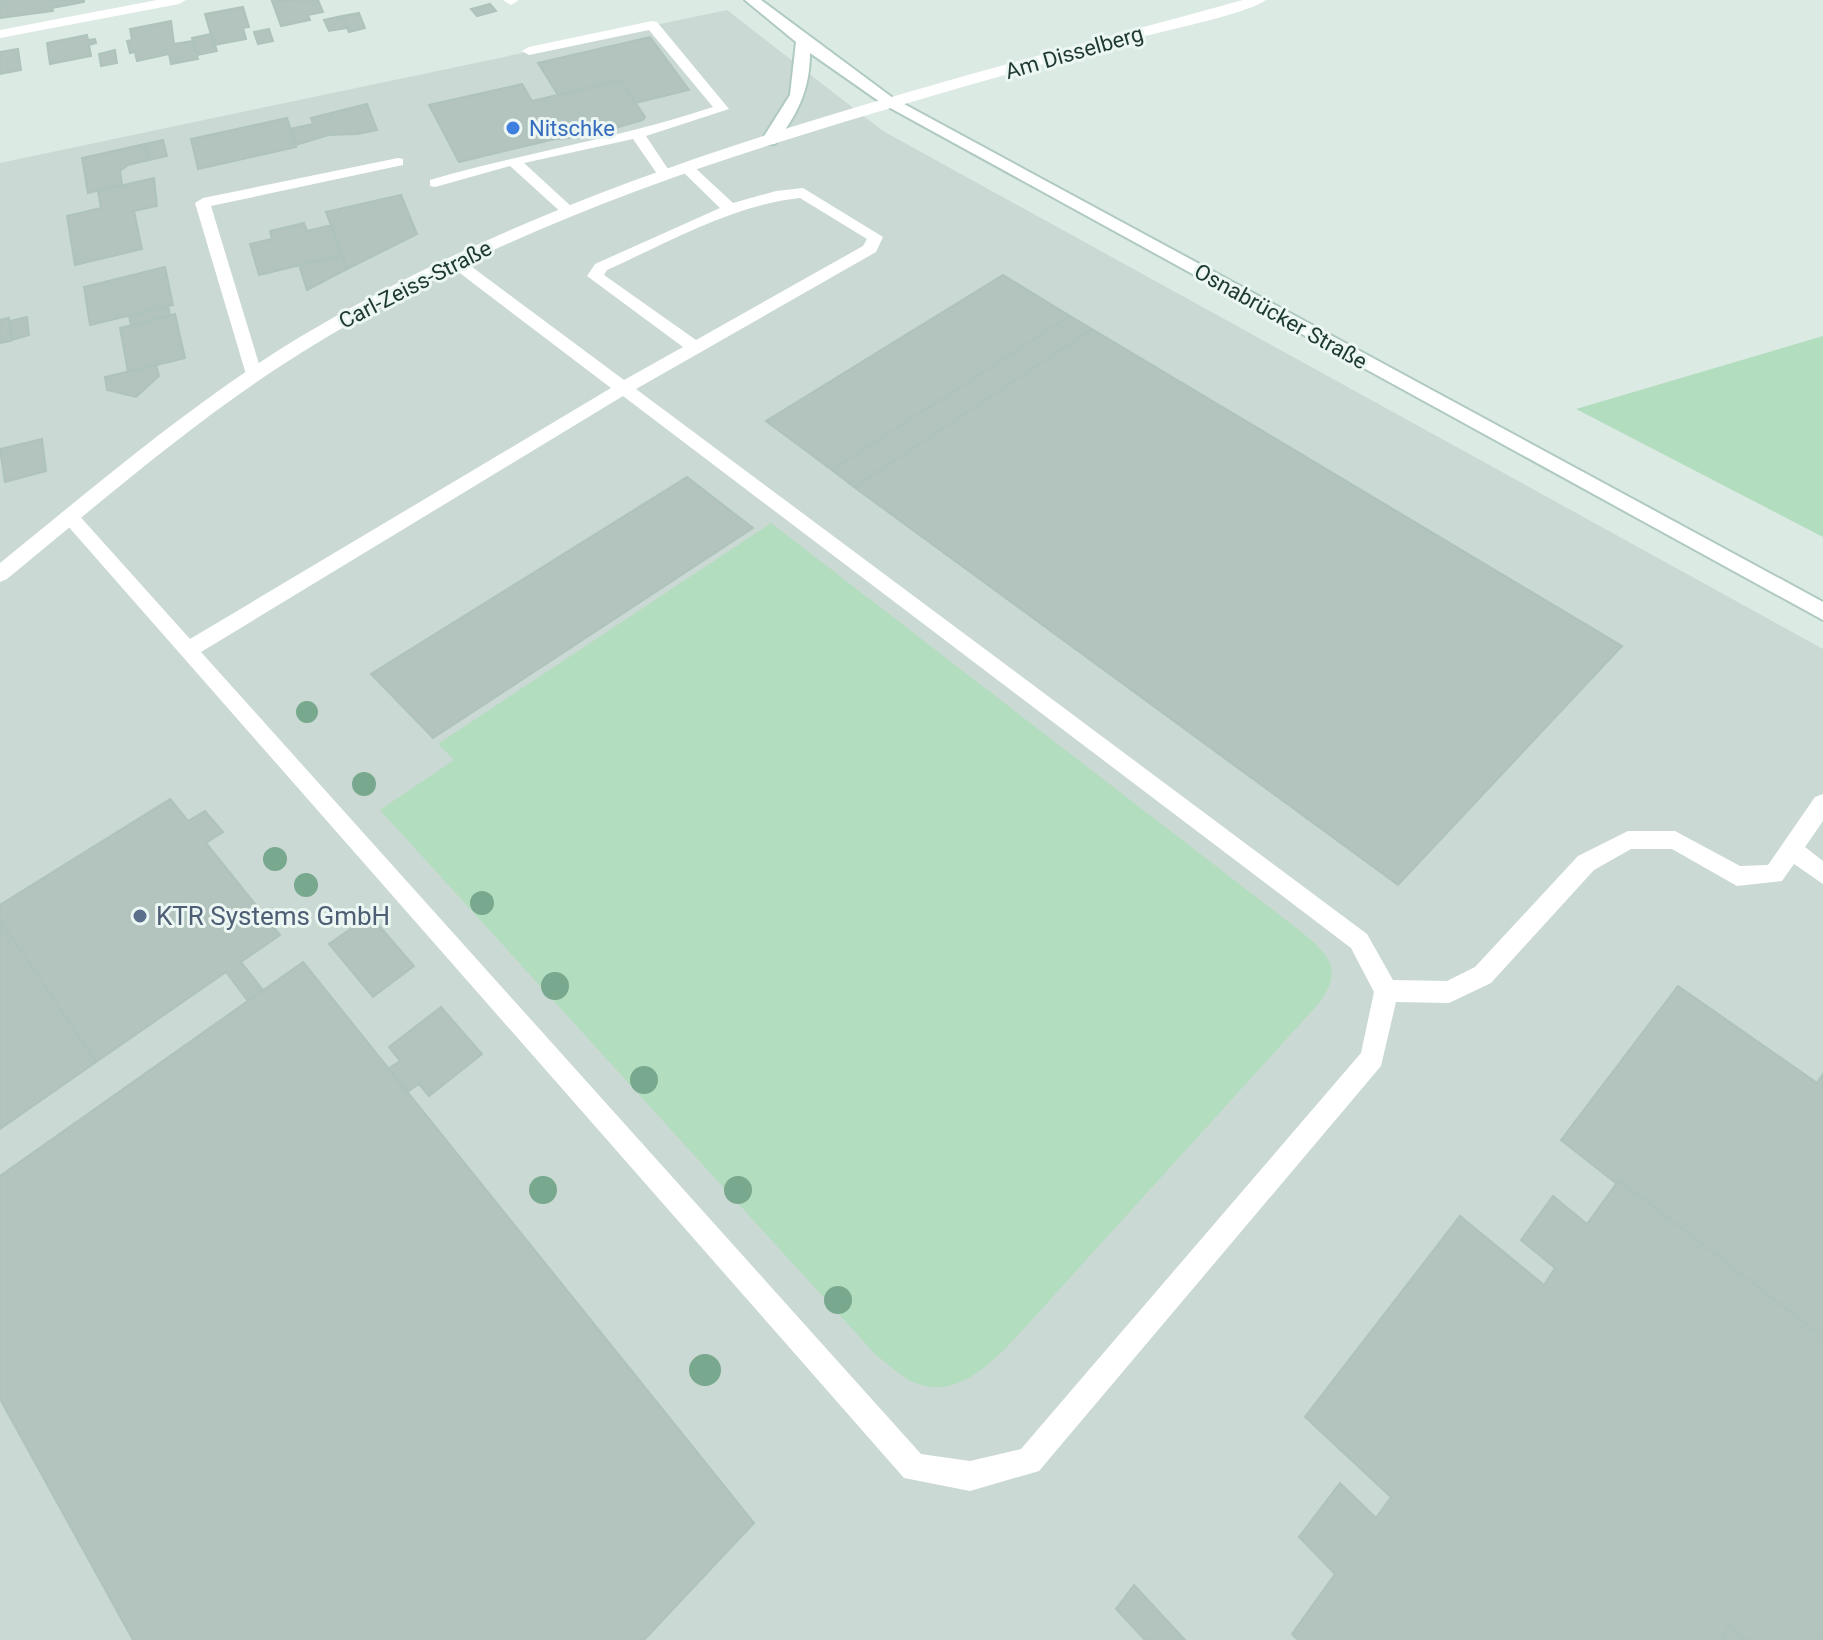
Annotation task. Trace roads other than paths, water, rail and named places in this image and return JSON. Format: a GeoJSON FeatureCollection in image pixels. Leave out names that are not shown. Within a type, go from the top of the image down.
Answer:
{"type":"FeatureCollection","features":[{"type":"Feature","properties":{"kind":"street"},"geometry":{"type":"LineString","coordinates":[[0,34],[179,0]]}},
{"type":"Feature","properties":{"kind":"street","name":"Osnabrücker Straße"},"geometry":{"type":"LineString","coordinates":[[752,0],[803,41],[888,101],[1823,612]]}},
{"type":"Feature","properties":{"kind":"street","name":"Am Disselberg"},"geometry":{"type":"LineString","coordinates":[[888,101],[955,86],[1259,0]]}},
{"type":"Feature","properties":{"kind":"street"},"geometry":{"type":"LineString","coordinates":[[769,141],[795,107],[803,79],[803,41]]}},
{"type":"Feature","properties":{"kind":"street","name":"Carl-Zeiss-Straße"},"geometry":{"type":"LineString","coordinates":[[0,574],[191,419],[313,337],[454,261],[568,211],[665,175],[888,101]]}},
{"type":"Feature","properties":{"kind":"lane"},"geometry":{"type":"LineString","coordinates":[[435,183],[513,161],[637,134],[722,109],[652,25],[529,51]]}},
{"type":"Feature","properties":{"kind":"lane"},"geometry":{"type":"LineString","coordinates":[[637,134],[665,175]]}},
{"type":"Feature","properties":{"kind":"lane"},"geometry":{"type":"LineString","coordinates":[[513,161],[568,211]]}},
{"type":"Feature","properties":{"kind":"lane"},"geometry":{"type":"LineString","coordinates":[[254,377],[203,203],[398,162]]}},
{"type":"Feature","properties":{"kind":"lane"},"geometry":{"type":"LineString","coordinates":[[687,168],[730,209]]}},
{"type":"Feature","properties":{"kind":"lane"},"geometry":{"type":"LineString","coordinates":[[188,650],[624,388],[695,348],[870,249],[875,237],[803,193],[776,196],[730,209],[601,267],[595,276],[695,348]]}},
{"type":"Feature","properties":{"kind":"lane"},"geometry":{"type":"LineString","coordinates":[[69,517],[914,1468],[970,1476],[1029,1461],[1372,1058],[1386,991],[1359,941],[454,261]]}},
{"type":"Feature","properties":{"kind":"lane"},"geometry":{"type":"LineString","coordinates":[[1386,991],[1449,992],[1483,975],[1586,863],[1628,840],[1675,840],[1737,876],[1774,874],[1823,803]]}},
{"type":"Feature","properties":{"kind":"lane"},"geometry":{"type":"LineString","coordinates":[[1791,849],[1823,874]]}},
{"type":"Feature","properties":{"kind":"place","name":"Nitschke"},"geometry":{"type":"Point","coordinates":[513,128]}},
{"type":"Feature","properties":{"kind":"place","name":"KTR Systems GmbH"},"geometry":{"type":"Point","coordinates":[140,916]}}]}
